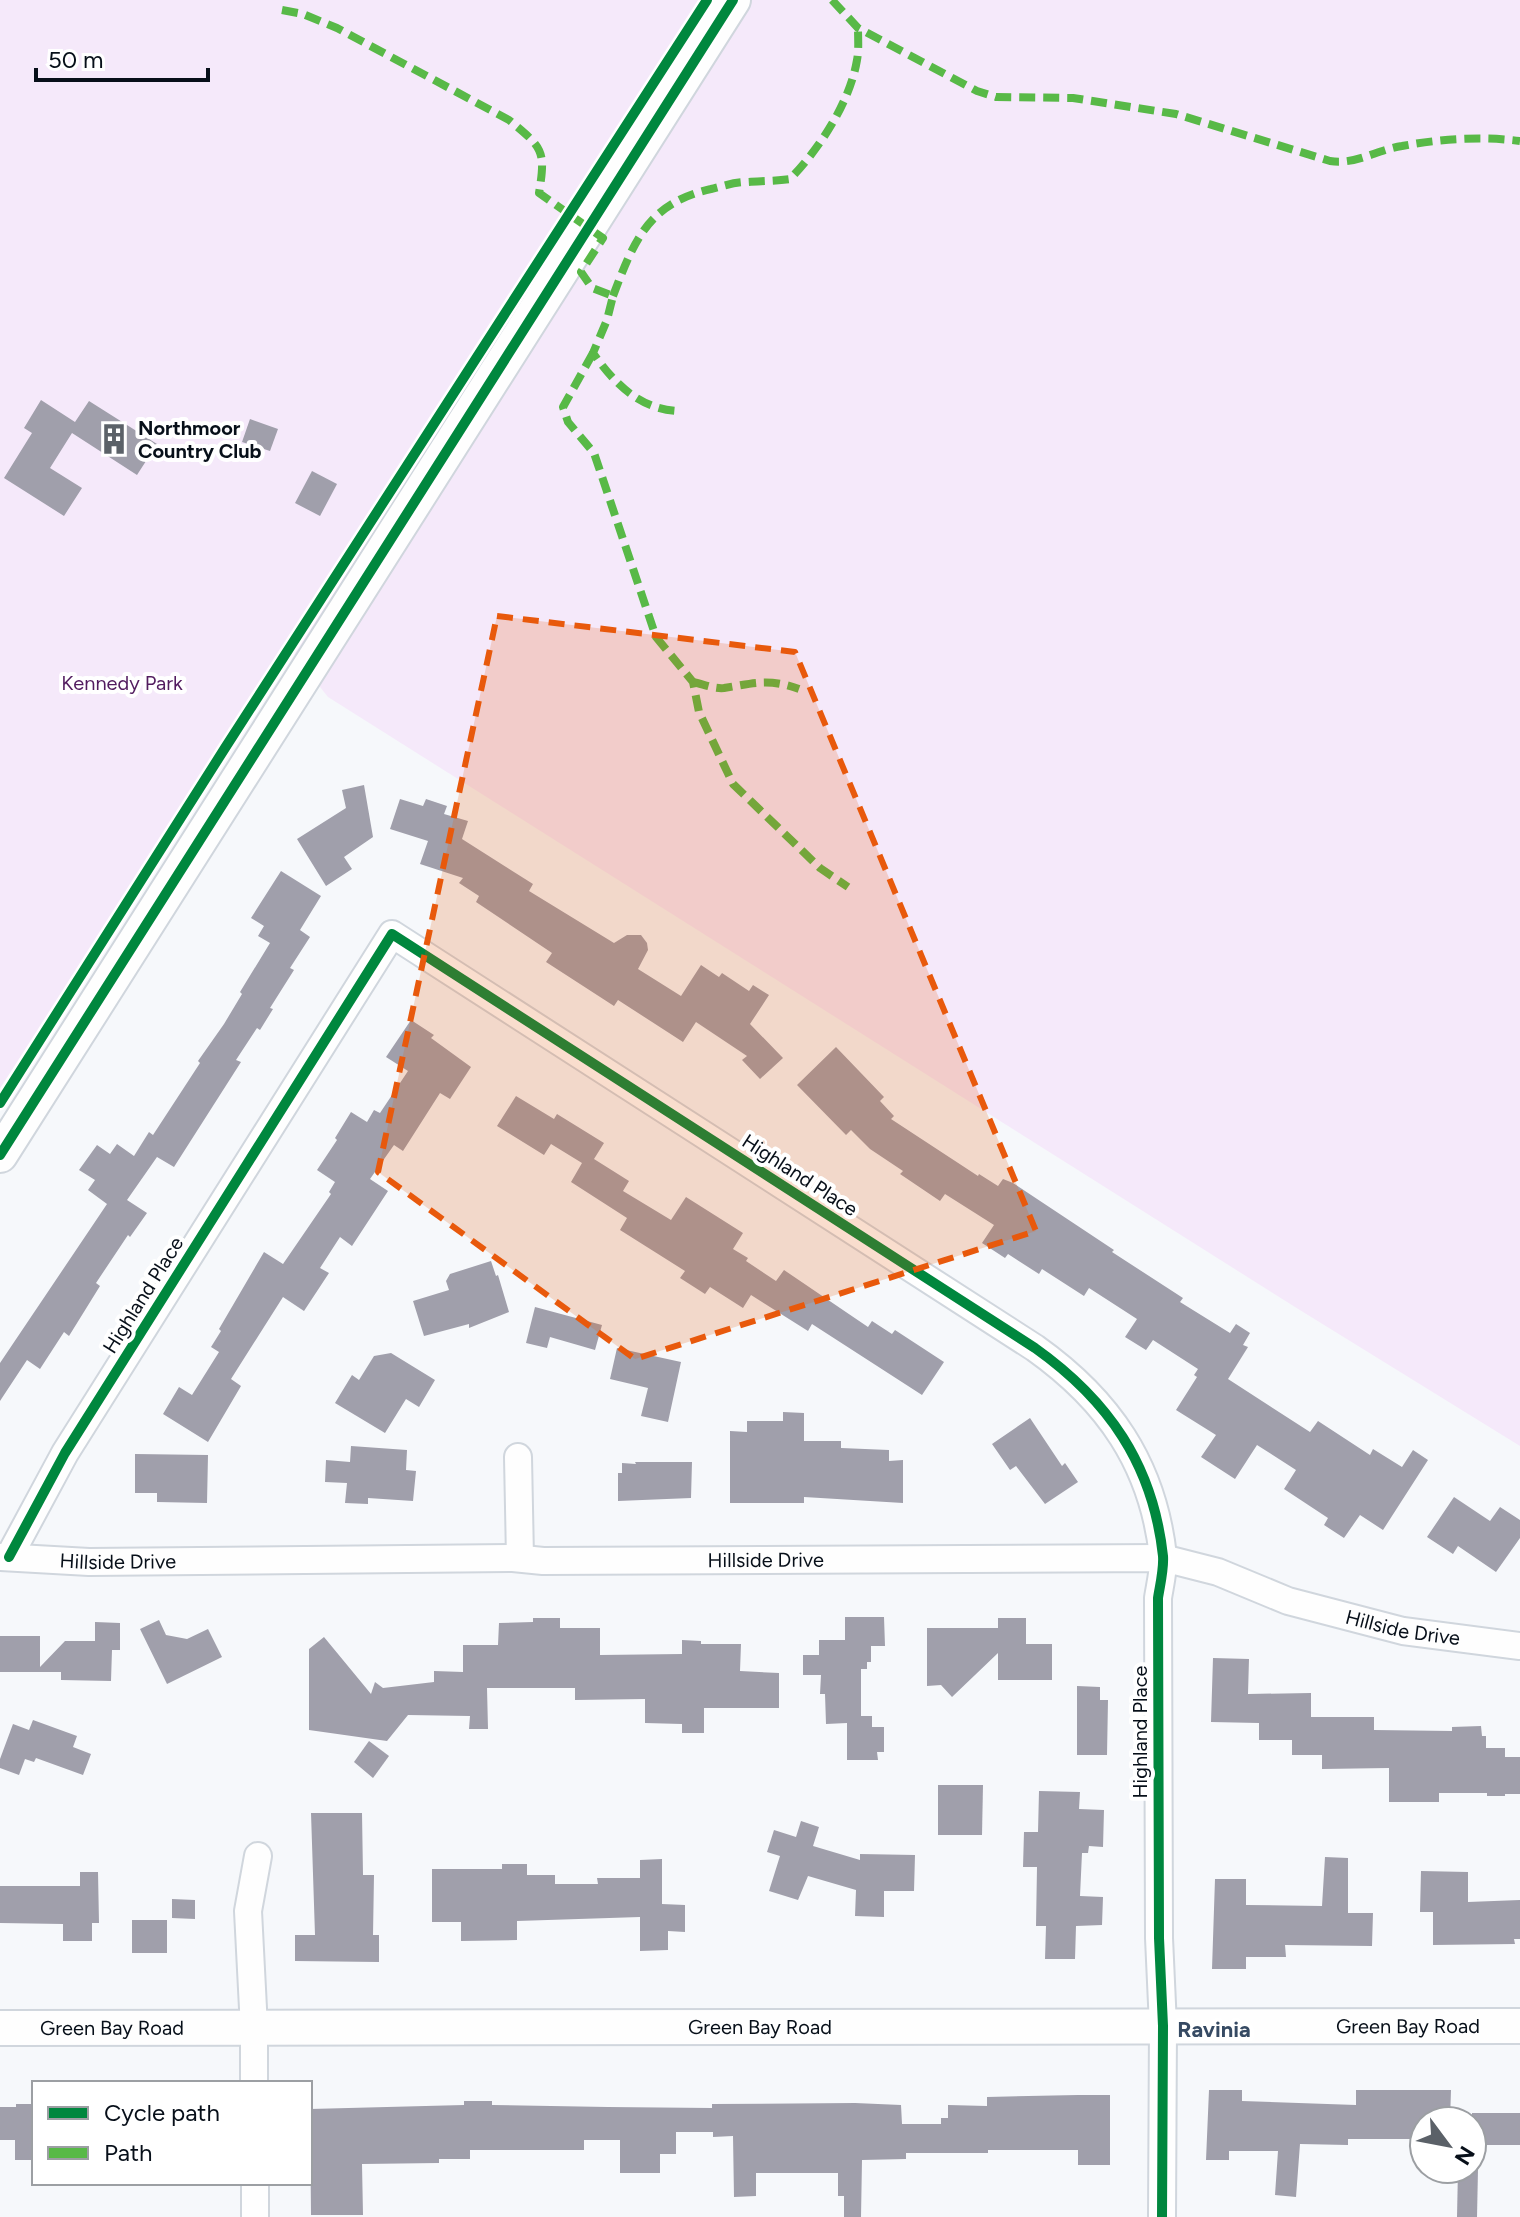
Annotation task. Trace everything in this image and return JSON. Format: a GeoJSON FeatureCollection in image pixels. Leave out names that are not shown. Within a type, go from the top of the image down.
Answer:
{"type":"FeatureCollection","features":[{"type":"Feature","properties":{"kind":"main road"},"geometry":{"type":"LineString","coordinates":[[0,1155],[733,0]]}},
{"type":"Feature","properties":{"kind":"main road","name":"Green Bay Road"},"geometry":{"type":"LineString","coordinates":[[0,2028],[1520,2026]]}},
{"type":"Feature","properties":{"kind":"street","name":"Highland Place"},"geometry":{"type":"LineString","coordinates":[[4,1557],[65,1453],[392,934],[1069,1372],[1112,1418],[1136,1459],[1151,1495],[1163,1558],[1158,1598],[1162,2217]]}},
{"type":"Feature","properties":{"kind":"street"},"geometry":{"type":"LineString","coordinates":[[518,1457],[520,1558]]}},
{"type":"Feature","properties":{"kind":"street","name":"Hillside Drive"},"geometry":{"type":"LineString","coordinates":[[4,1557],[89,1562],[520,1558],[543,1561],[966,1558],[1096,1561],[1163,1558],[1218,1572],[1288,1601],[1403,1631],[1520,1646]]}},
{"type":"Feature","properties":{"kind":"street"},"geometry":{"type":"LineString","coordinates":[[254,2081],[248,1911],[258,1856]]}},
{"type":"Feature","properties":{"kind":"street"},"geometry":{"type":"LineString","coordinates":[[255,2185],[255,2217]]}},
{"type":"Feature","properties":{"kind":"highlighted area"},"geometry":{"type":"Polygon","coordinates":[[[497,616],[795,652],[1036,1231],[635,1359],[378,1172],[497,616]]]}},
{"type":"Feature","properties":{"kind":"green space","name":"Northmoor Country Club"},"geometry":{"type":"Polygon","coordinates":[[[0,0],[1520,0],[1520,1446],[328,697],[290,649],[0,1088],[0,0]]]}},
{"type":"Feature","properties":{"kind":"building"},"geometry":{"type":"Polygon","coordinates":[[[41,400],[75,422],[89,401],[157,444],[137,475],[72,433],[50,468],[82,488],[64,516],[4,478],[32,433],[24,428],[41,400]]]}},
{"type":"Feature","properties":{"kind":"building","name":"Northmoor Country Club"},"geometry":{"type":"Polygon","coordinates":[[[250,419],[278,429],[270,451],[242,442],[250,419]]]}},
{"type":"Feature","properties":{"kind":"building","name":"Northmoor Country Club"},"geometry":{"type":"Polygon","coordinates":[[[312,471],[337,484],[320,516],[295,503],[312,471]]]}},
{"type":"Feature","properties":{"kind":"building"},"geometry":{"type":"Polygon","coordinates":[[[364,785],[373,837],[344,857],[352,869],[326,886],[297,839],[346,808],[342,790],[364,785]]]}},
{"type":"Feature","properties":{"kind":"building"},"geometry":{"type":"Polygon","coordinates":[[[400,799],[423,806],[426,799],[447,806],[444,814],[468,821],[462,839],[533,884],[529,891],[614,943],[627,935],[641,935],[648,950],[638,969],[681,996],[701,965],[719,977],[722,973],[749,991],[753,985],[769,995],[750,1024],[783,1058],[760,1079],[742,1060],[747,1056],[696,1022],[683,1042],[618,1000],[614,1006],[546,962],[552,953],[476,902],[479,896],[459,883],[463,878],[420,864],[428,841],[390,829],[400,799]]]}},
{"type":"Feature","properties":{"kind":"building"},"geometry":{"type":"Polygon","coordinates":[[[281,871],[321,896],[300,930],[310,937],[290,968],[294,970],[260,1030],[257,1028],[236,1060],[241,1062],[174,1167],[157,1157],[127,1200],[147,1213],[130,1237],[128,1235],[96,1283],[100,1286],[69,1336],[64,1332],[40,1369],[27,1360],[0,1401],[0,1363],[107,1204],[88,1190],[95,1180],[79,1170],[97,1145],[110,1154],[117,1144],[134,1156],[149,1132],[153,1135],[224,1024],[270,943],[258,936],[264,926],[251,918],[281,871]]]}},
{"type":"Feature","properties":{"kind":"building"},"geometry":{"type":"Polygon","coordinates":[[[411,1020],[471,1067],[450,1099],[440,1093],[403,1151],[394,1145],[370,1179],[388,1191],[352,1246],[340,1237],[320,1268],[329,1273],[304,1311],[283,1297],[231,1379],[241,1386],[208,1442],[163,1414],[179,1387],[192,1395],[219,1352],[211,1347],[221,1331],[219,1329],[264,1252],[283,1264],[331,1194],[329,1192],[335,1182],[317,1170],[351,1112],[367,1122],[374,1110],[380,1113],[408,1071],[386,1057],[411,1020]]]}},
{"type":"Feature","properties":{"kind":"building"},"geometry":{"type":"Polygon","coordinates":[[[836,1047],[884,1097],[880,1101],[894,1116],[891,1119],[978,1176],[998,1186],[1003,1179],[1013,1183],[1183,1298],[1180,1302],[1230,1333],[1236,1324],[1250,1333],[1243,1345],[1248,1347],[1228,1379],[1310,1432],[1318,1421],[1370,1455],[1373,1449],[1402,1467],[1413,1450],[1428,1460],[1383,1530],[1360,1515],[1344,1538],[1324,1525],[1328,1518],[1284,1489],[1296,1470],[1257,1445],[1235,1479],[1201,1457],[1216,1435],[1176,1410],[1197,1377],[1194,1375],[1198,1369],[1153,1340],[1146,1350],[1125,1337],[1137,1319],[1089,1288],[1084,1296],[1042,1269],[1039,1274],[1008,1254],[1005,1258],[982,1243],[994,1225],[945,1194],[940,1201],[900,1174],[903,1171],[870,1149],[851,1130],[846,1135],[797,1085],[836,1047]]]}},
{"type":"Feature","properties":{"kind":"building"},"geometry":{"type":"Polygon","coordinates":[[[516,1096],[554,1119],[557,1114],[604,1143],[594,1159],[629,1181],[623,1191],[671,1220],[686,1197],[743,1233],[733,1249],[776,1281],[784,1270],[868,1327],[872,1321],[892,1334],[895,1330],[944,1362],[922,1395],[812,1324],[808,1331],[751,1295],[743,1308],[710,1287],[705,1294],[680,1278],[685,1271],[620,1230],[627,1218],[571,1182],[582,1163],[551,1144],[544,1155],[497,1126],[516,1096]]]}},
{"type":"Feature","properties":{"kind":"building"},"geometry":{"type":"Polygon","coordinates":[[[491,1261],[509,1312],[469,1328],[469,1324],[424,1336],[413,1301],[449,1290],[446,1281],[450,1274],[491,1261]]]}},
{"type":"Feature","properties":{"kind":"building"},"geometry":{"type":"Polygon","coordinates":[[[535,1307],[602,1325],[595,1350],[550,1337],[547,1348],[526,1343],[535,1307]]]}},
{"type":"Feature","properties":{"kind":"building"},"geometry":{"type":"Polygon","coordinates":[[[617,1348],[681,1362],[668,1422],[641,1416],[648,1388],[610,1379],[617,1348]]]}},
{"type":"Feature","properties":{"kind":"building"},"geometry":{"type":"Polygon","coordinates":[[[391,1353],[435,1380],[419,1407],[406,1399],[385,1433],[335,1403],[352,1375],[359,1380],[374,1356],[391,1353]]]}},
{"type":"Feature","properties":{"kind":"building"},"geometry":{"type":"Polygon","coordinates":[[[783,1412],[804,1413],[804,1441],[841,1441],[841,1448],[889,1450],[889,1461],[903,1460],[903,1503],[804,1497],[804,1503],[730,1503],[730,1431],[747,1432],[747,1421],[783,1421],[783,1412]]]}},
{"type":"Feature","properties":{"kind":"building"},"geometry":{"type":"Polygon","coordinates":[[[1030,1418],[1062,1466],[1065,1463],[1078,1482],[1045,1504],[1016,1466],[1010,1470],[992,1444],[1030,1418]]]}},
{"type":"Feature","properties":{"kind":"building"},"geometry":{"type":"Polygon","coordinates":[[[351,1446],[407,1450],[406,1470],[416,1471],[413,1501],[368,1498],[368,1504],[345,1503],[347,1483],[325,1482],[326,1460],[350,1462],[351,1446]]]}},
{"type":"Feature","properties":{"kind":"building"},"geometry":{"type":"Polygon","coordinates":[[[135,1454],[208,1455],[207,1503],[157,1502],[157,1493],[135,1493],[135,1454]]]}},
{"type":"Feature","properties":{"kind":"building"},"geometry":{"type":"Polygon","coordinates":[[[692,1462],[691,1498],[618,1501],[618,1473],[622,1473],[622,1463],[692,1462]]]}},
{"type":"Feature","properties":{"kind":"building"},"geometry":{"type":"Polygon","coordinates":[[[1454,1497],[1490,1521],[1500,1507],[1520,1520],[1520,1538],[1496,1572],[1458,1546],[1453,1554],[1427,1537],[1454,1497]]]}},
{"type":"Feature","properties":{"kind":"building"},"geometry":{"type":"Polygon","coordinates":[[[845,1617],[884,1617],[885,1646],[871,1646],[871,1662],[867,1662],[867,1669],[861,1669],[861,1716],[872,1716],[872,1727],[884,1727],[884,1752],[877,1752],[878,1760],[847,1760],[847,1723],[826,1724],[825,1694],[820,1694],[821,1675],[803,1675],[803,1655],[819,1655],[819,1640],[845,1640],[845,1617]]]}},
{"type":"Feature","properties":{"kind":"building"},"geometry":{"type":"Polygon","coordinates":[[[533,1618],[560,1618],[560,1628],[600,1628],[600,1655],[682,1654],[682,1640],[701,1641],[701,1644],[741,1644],[740,1671],[779,1673],[779,1708],[704,1708],[704,1733],[682,1733],[682,1724],[645,1723],[645,1699],[575,1700],[575,1688],[487,1688],[488,1729],[469,1729],[470,1716],[408,1715],[387,1741],[309,1730],[309,1649],[324,1637],[371,1694],[375,1682],[383,1688],[434,1682],[434,1671],[463,1672],[463,1645],[498,1645],[499,1623],[533,1622],[533,1618]]]}},
{"type":"Feature","properties":{"kind":"building"},"geometry":{"type":"Polygon","coordinates":[[[998,1618],[1026,1618],[1026,1644],[1052,1644],[1052,1680],[998,1680],[998,1653],[952,1697],[941,1685],[927,1686],[927,1628],[998,1628],[998,1618]]]}},
{"type":"Feature","properties":{"kind":"building"},"geometry":{"type":"Polygon","coordinates":[[[159,1620],[166,1635],[187,1639],[208,1629],[222,1657],[167,1684],[140,1629],[159,1620]]]}},
{"type":"Feature","properties":{"kind":"building"},"geometry":{"type":"Polygon","coordinates":[[[95,1622],[120,1623],[120,1650],[112,1650],[111,1681],[61,1680],[61,1672],[0,1672],[0,1636],[40,1636],[40,1667],[65,1641],[95,1641],[95,1622]]]}},
{"type":"Feature","properties":{"kind":"building"},"geometry":{"type":"Polygon","coordinates":[[[1213,1658],[1249,1659],[1248,1694],[1311,1693],[1311,1717],[1374,1717],[1374,1730],[1452,1731],[1452,1727],[1481,1726],[1482,1736],[1486,1736],[1486,1748],[1505,1748],[1505,1757],[1520,1757],[1520,1794],[1487,1796],[1487,1793],[1439,1793],[1439,1802],[1389,1802],[1389,1768],[1322,1769],[1322,1755],[1292,1755],[1292,1740],[1259,1740],[1259,1723],[1211,1722],[1213,1658]]]}},
{"type":"Feature","properties":{"kind":"building"},"geometry":{"type":"Polygon","coordinates":[[[1077,1686],[1100,1687],[1100,1700],[1108,1700],[1107,1755],[1077,1755],[1077,1686]]]}},
{"type":"Feature","properties":{"kind":"building"},"geometry":{"type":"Polygon","coordinates":[[[33,1720],[77,1736],[73,1747],[91,1754],[83,1775],[36,1758],[34,1762],[25,1759],[19,1775],[0,1768],[0,1759],[13,1724],[29,1730],[33,1720]]]}},
{"type":"Feature","properties":{"kind":"building"},"geometry":{"type":"Polygon","coordinates":[[[369,1741],[389,1756],[373,1778],[354,1762],[369,1741]]]}},
{"type":"Feature","properties":{"kind":"building"},"geometry":{"type":"Polygon","coordinates":[[[938,1785],[983,1785],[982,1835],[938,1835],[938,1785]]]}},
{"type":"Feature","properties":{"kind":"building"},"geometry":{"type":"Polygon","coordinates":[[[1039,1791],[1080,1792],[1079,1809],[1104,1810],[1103,1847],[1089,1846],[1088,1853],[1082,1853],[1080,1896],[1103,1897],[1102,1925],[1076,1926],[1075,1959],[1045,1959],[1046,1926],[1036,1926],[1037,1867],[1023,1867],[1024,1832],[1038,1832],[1039,1791]]]}},
{"type":"Feature","properties":{"kind":"building"},"geometry":{"type":"Polygon","coordinates":[[[311,1813],[362,1813],[363,1875],[374,1875],[373,1935],[379,1935],[379,1962],[295,1961],[295,1935],[315,1935],[311,1813]]]}},
{"type":"Feature","properties":{"kind":"building"},"geometry":{"type":"Polygon","coordinates":[[[801,1821],[819,1827],[813,1846],[860,1860],[860,1854],[915,1855],[914,1891],[884,1891],[884,1917],[855,1916],[856,1890],[808,1876],[798,1900],[769,1891],[780,1856],[767,1852],[774,1830],[796,1837],[801,1821]]]}},
{"type":"Feature","properties":{"kind":"building"},"geometry":{"type":"Polygon","coordinates":[[[1325,1857],[1348,1858],[1348,1913],[1373,1913],[1372,1946],[1285,1945],[1286,1957],[1246,1957],[1246,1969],[1212,1969],[1215,1879],[1246,1879],[1246,1905],[1322,1906],[1325,1857]]]}},
{"type":"Feature","properties":{"kind":"building"},"geometry":{"type":"Polygon","coordinates":[[[662,1859],[662,1904],[685,1905],[685,1932],[668,1931],[668,1950],[640,1951],[640,1917],[517,1921],[517,1940],[461,1941],[461,1922],[432,1922],[432,1869],[502,1869],[502,1864],[527,1864],[527,1875],[555,1875],[555,1884],[598,1884],[597,1878],[640,1878],[640,1860],[662,1859]]]}},
{"type":"Feature","properties":{"kind":"building"},"geometry":{"type":"Polygon","coordinates":[[[1421,1871],[1468,1872],[1468,1902],[1520,1900],[1520,1939],[1514,1939],[1515,1944],[1433,1945],[1433,1912],[1420,1912],[1421,1871]]]}},
{"type":"Feature","properties":{"kind":"building"},"geometry":{"type":"Polygon","coordinates":[[[80,1872],[98,1872],[99,1923],[92,1923],[92,1941],[63,1941],[63,1924],[0,1923],[0,1886],[80,1886],[80,1872]]]}},
{"type":"Feature","properties":{"kind":"building"},"geometry":{"type":"Polygon","coordinates":[[[172,1899],[195,1900],[195,1919],[172,1918],[172,1899]]]}},
{"type":"Feature","properties":{"kind":"building"},"geometry":{"type":"Polygon","coordinates":[[[132,1920],[167,1920],[167,1953],[132,1953],[132,1920]]]}},
{"type":"Feature","properties":{"kind":"building"},"geometry":{"type":"Polygon","coordinates":[[[1209,2090],[1242,2090],[1242,2101],[1356,2105],[1356,2090],[1451,2090],[1451,2105],[1408,2105],[1408,2139],[1348,2139],[1348,2145],[1300,2144],[1296,2197],[1275,2195],[1278,2151],[1229,2151],[1229,2160],[1206,2160],[1209,2090]]]}},
{"type":"Feature","properties":{"kind":"building"},"geometry":{"type":"Polygon","coordinates":[[[1110,2095],[1110,2165],[1078,2165],[1078,2150],[906,2153],[906,2159],[862,2160],[861,2217],[844,2217],[844,2196],[838,2196],[838,2173],[756,2173],[756,2196],[734,2197],[733,2136],[713,2137],[713,2132],[676,2132],[676,2154],[660,2154],[660,2173],[620,2173],[620,2140],[584,2140],[584,2150],[470,2150],[470,2159],[439,2159],[439,2163],[362,2164],[363,2215],[311,2215],[312,2109],[464,2105],[464,2101],[492,2101],[492,2105],[712,2108],[712,2104],[855,2103],[901,2105],[902,2124],[941,2124],[941,2118],[948,2118],[948,2105],[987,2106],[987,2097],[1110,2095]]]}},
{"type":"Feature","properties":{"kind":"building"},"geometry":{"type":"Polygon","coordinates":[[[16,2104],[32,2104],[32,2160],[15,2160],[15,2140],[0,2140],[0,2107],[16,2107],[16,2104]]]}},
{"type":"Feature","properties":{"kind":"building"},"geometry":{"type":"Polygon","coordinates":[[[1488,2113],[1520,2113],[1520,2145],[1488,2145],[1488,2113]]]}},
{"type":"Feature","properties":{"kind":"building"},"geometry":{"type":"Polygon","coordinates":[[[1458,2185],[1478,2185],[1477,2217],[1457,2217],[1458,2185]]]}},
{"type":"Feature","properties":{"kind":"marked path"},"geometry":{"type":"LineString","coordinates":[[832,0],[858,28],[977,91],[996,97],[1073,98],[1176,114],[1339,162],[1431,142],[1476,139],[1520,141]]}},
{"type":"Feature","properties":{"kind":"marked path"},"geometry":{"type":"LineString","coordinates":[[282,10],[303,14],[337,28],[509,120],[529,137],[542,158],[539,193],[603,238],[581,272],[592,288],[613,296],[593,353],[619,384],[640,400],[678,411]]}},
{"type":"Feature","properties":{"kind":"marked path"},"geometry":{"type":"LineString","coordinates":[[613,296],[628,258],[646,227],[672,204],[690,195],[734,183],[790,179],[823,139],[841,108],[857,60],[858,28]]}},
{"type":"Feature","properties":{"kind":"marked path"},"geometry":{"type":"LineString","coordinates":[[593,353],[563,407],[568,422],[594,453],[656,637],[693,682],[699,712],[733,784],[820,868],[848,887]]}},
{"type":"Feature","properties":{"kind":"marked path"},"geometry":{"type":"LineString","coordinates":[[693,682],[720,688],[770,683],[799,689]]}},
{"type":"Feature","properties":{"kind":"cycle path"},"geometry":{"type":"LineString","coordinates":[[0,1103],[707,0]]}},
{"type":"Feature","properties":{"kind":"cycle path"},"geometry":{"type":"LineString","coordinates":[[0,1155],[733,0]]}},
{"type":"Feature","properties":{"kind":"cycle path"},"geometry":{"type":"LineString","coordinates":[[9,1557],[65,1453],[392,934],[1035,1348],[1084,1390],[1123,1437],[1149,1492],[1163,1556],[1158,1598],[1162,2217]]}},
{"type":"Feature","properties":{"kind":"place","name":"Northmoor Country Club"},"geometry":{"type":"Point","coordinates":[114,439]}},
{"type":"Feature","properties":{"kind":"district","name":"Ravinia"},"geometry":{"type":"Point","coordinates":[1214,2029]}},
{"type":"Feature","properties":{"kind":"park label","name":"Kennedy Park"},"geometry":{"type":"Point","coordinates":[122,683]}}]}
